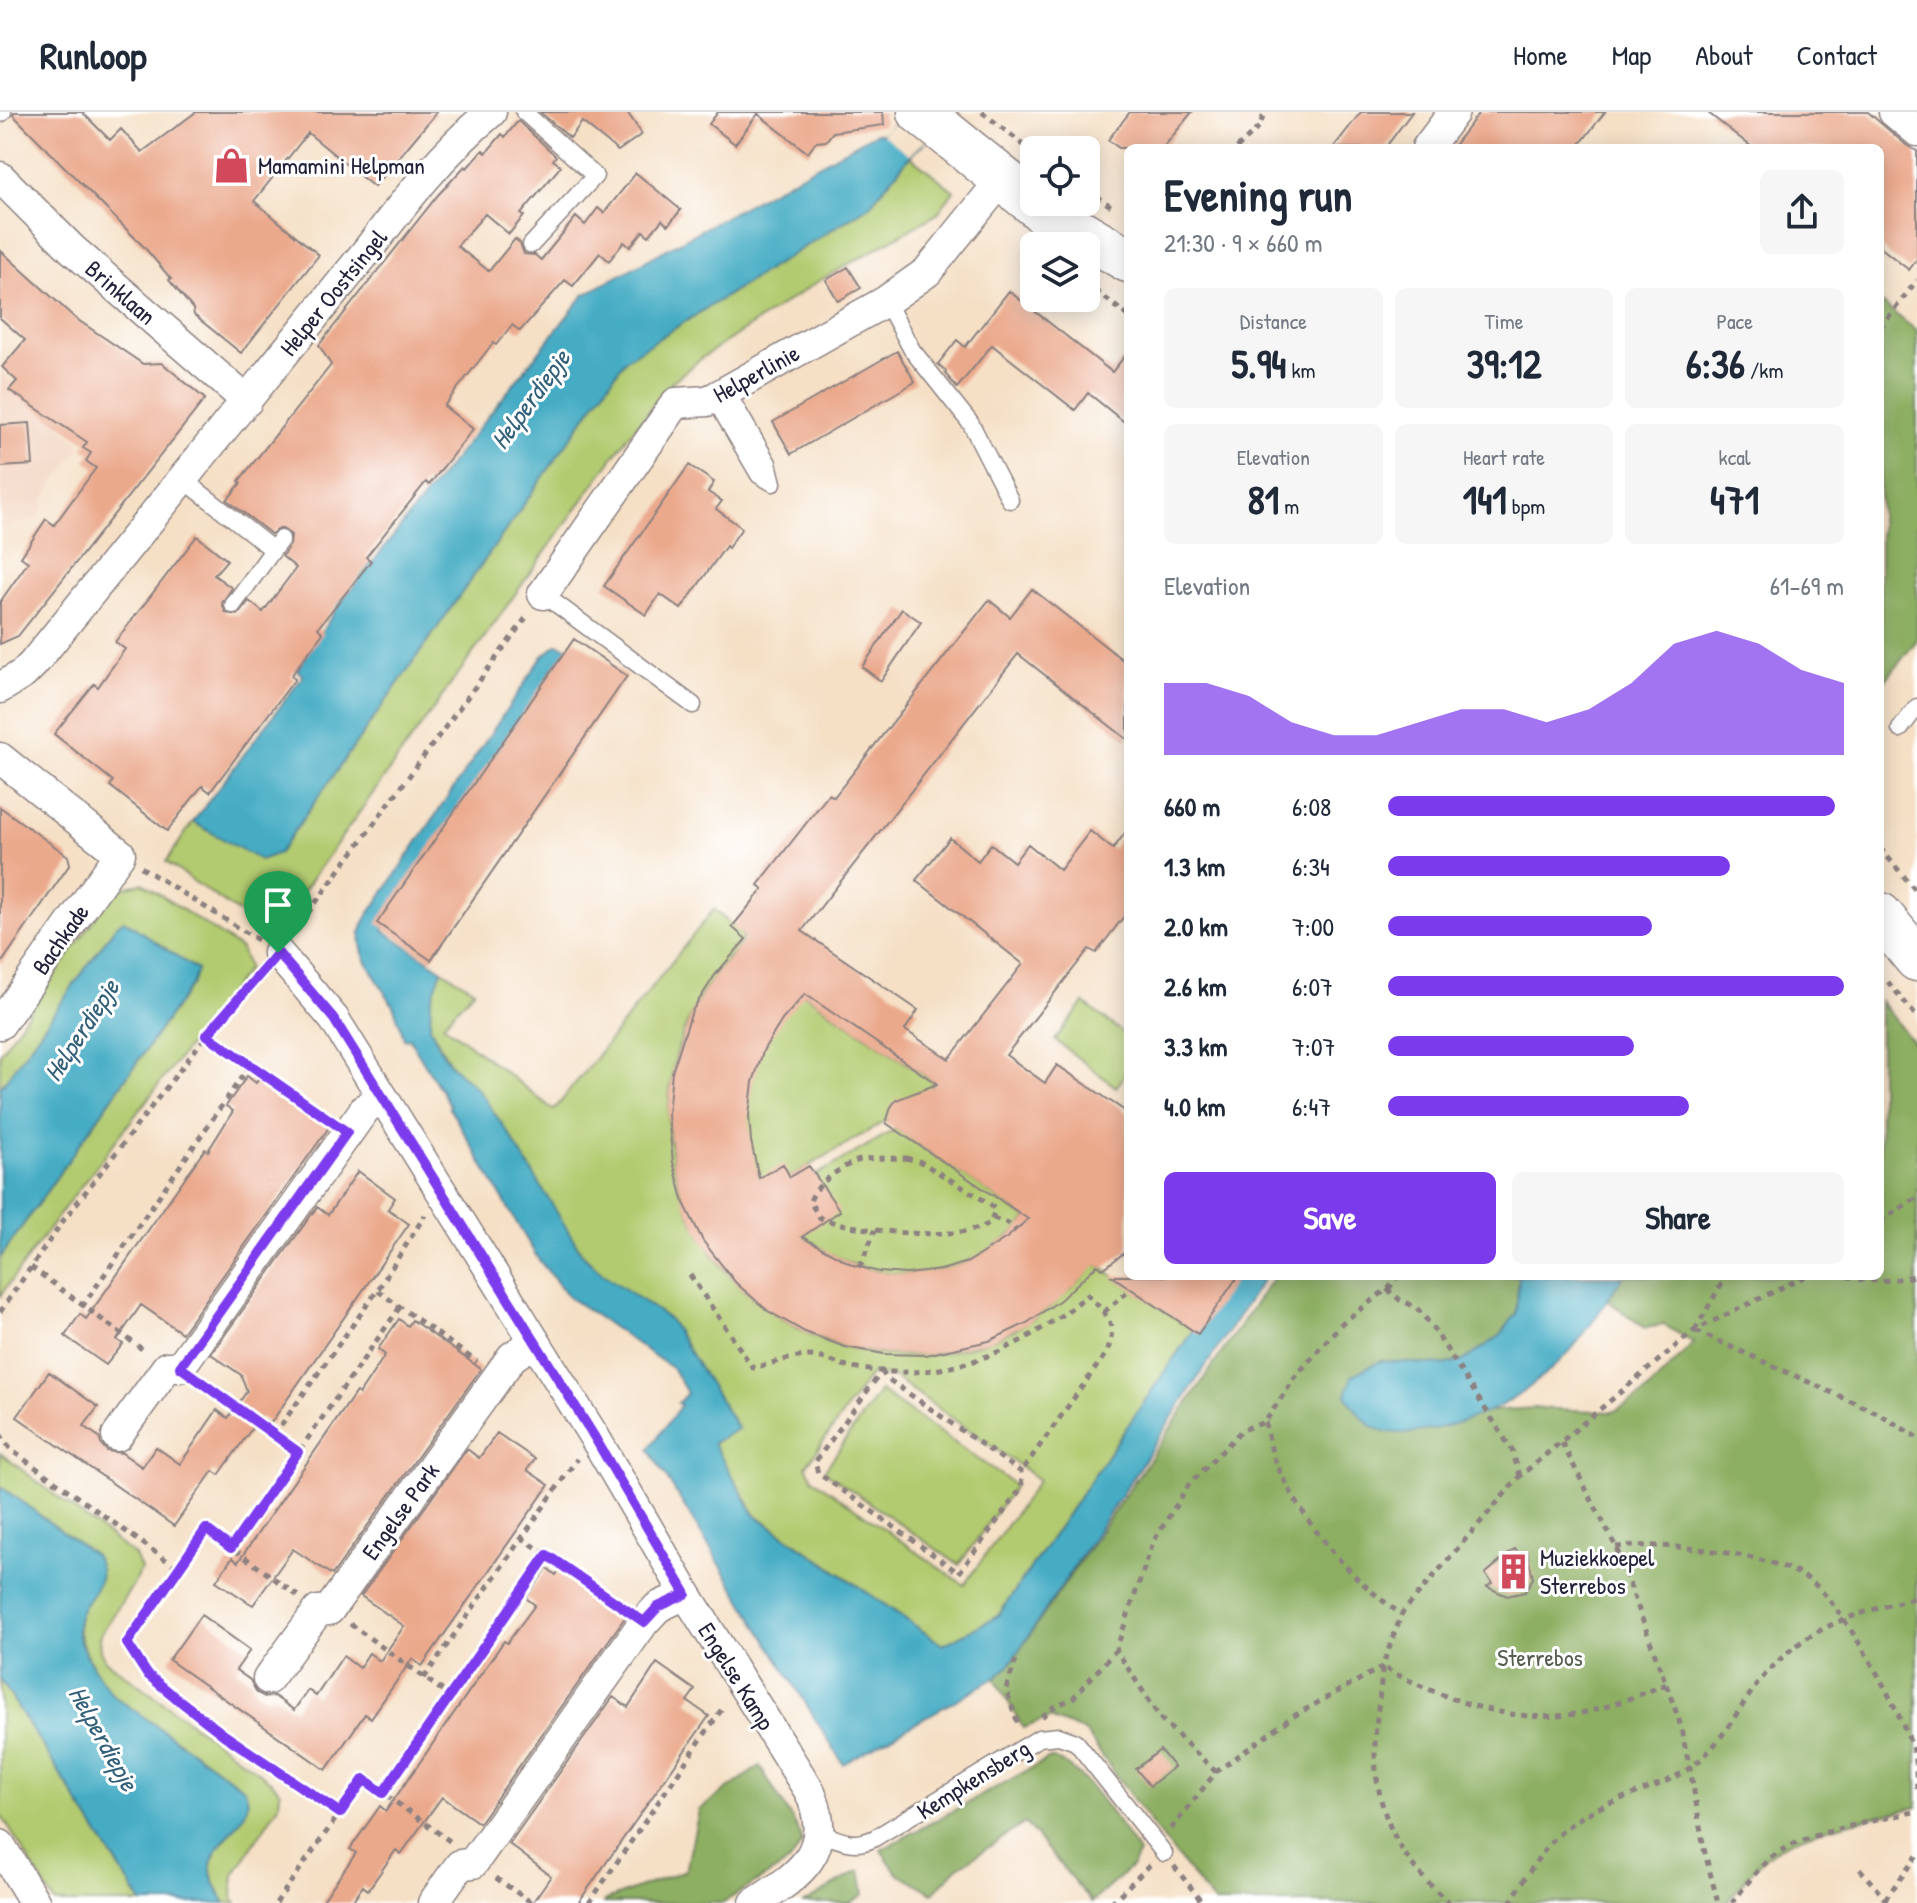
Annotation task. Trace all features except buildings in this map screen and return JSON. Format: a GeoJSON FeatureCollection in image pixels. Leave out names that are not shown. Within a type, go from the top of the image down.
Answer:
{"type":"FeatureCollection","features":[{"type":"Feature","properties":{"kind":"main road"},"geometry":{"type":"LineString","coordinates":[[930,120],[1018,166]]}},
{"type":"Feature","properties":{"kind":"main road"},"geometry":{"type":"LineString","coordinates":[[1047,216],[1064,232]]}},
{"type":"Feature","properties":{"kind":"main road"},"geometry":{"type":"LineString","coordinates":[[1053,216],[1124,258]]}},
{"type":"Feature","properties":{"kind":"main road"},"geometry":{"type":"LineString","coordinates":[[1100,265],[1124,286]]}},
{"type":"Feature","properties":{"kind":"main road"},"geometry":{"type":"LineString","coordinates":[[1884,920],[1917,959]]}},
{"type":"Feature","properties":{"kind":"street","name":"Helper Oostsingel"},"geometry":{"type":"LineString","coordinates":[[0,688],[33,664],[247,401],[416,186],[491,112]]}},
{"type":"Feature","properties":{"kind":"street"},"geometry":{"type":"LineString","coordinates":[[1430,144],[1454,112]]}},
{"type":"Feature","properties":{"kind":"street"},"geometry":{"type":"LineString","coordinates":[[1894,112],[1917,131]]}},
{"type":"Feature","properties":{"kind":"street","name":"Helperlinie"},"geometry":{"type":"LineString","coordinates":[[543,594],[676,403],[720,395],[886,301],[927,272],[1018,166]]}},
{"type":"Feature","properties":{"kind":"street","name":"Brinklaan"},"geometry":{"type":"LineString","coordinates":[[0,177],[72,249],[247,401]]}},
{"type":"Feature","properties":{"kind":"street"},"geometry":{"type":"LineString","coordinates":[[0,758],[120,854]]}},
{"type":"Feature","properties":{"kind":"street","name":"Bachkade"},"geometry":{"type":"LineString","coordinates":[[0,1024],[120,854]]}},
{"type":"Feature","properties":{"kind":"street","name":"Engelse Kamp"},"geometry":{"type":"LineString","coordinates":[[278,953],[334,1019],[595,1438],[686,1594],[810,1792],[820,1833]]}},
{"type":"Feature","properties":{"kind":"street"},"geometry":{"type":"LineString","coordinates":[[117,1436],[173,1367],[347,1132],[365,1109],[382,1096]]}},
{"type":"Feature","properties":{"kind":"street","name":"Engelse Park"},"geometry":{"type":"LineString","coordinates":[[268,1679],[324,1610],[512,1357],[534,1342]]}},
{"type":"Feature","properties":{"kind":"street"},"geometry":{"type":"LineString","coordinates":[[433,1903],[460,1865],[473,1863],[644,1622],[658,1607],[686,1594]]}},
{"type":"Feature","properties":{"kind":"street"},"geometry":{"type":"LineString","coordinates":[[755,1903],[796,1875],[812,1854],[820,1833]]}},
{"type":"Feature","properties":{"kind":"street"},"geometry":{"type":"LineString","coordinates":[[0,1845],[35,1903]]}},
{"type":"Feature","properties":{"kind":"lane"},"geometry":{"type":"LineString","coordinates":[[524,112],[595,176],[531,245]]}},
{"type":"Feature","properties":{"kind":"lane"},"geometry":{"type":"LineString","coordinates":[[886,301],[912,350],[971,424],[1010,500]]}},
{"type":"Feature","properties":{"kind":"lane"},"geometry":{"type":"LineString","coordinates":[[720,395],[768,463],[773,483],[759,475],[720,395]]}},
{"type":"Feature","properties":{"kind":"lane"},"geometry":{"type":"LineString","coordinates":[[183,479],[276,544],[233,605]]}},
{"type":"Feature","properties":{"kind":"lane"},"geometry":{"type":"LineString","coordinates":[[543,594],[693,705]]}},
{"type":"Feature","properties":{"kind":"lane"},"geometry":{"type":"LineString","coordinates":[[1900,729],[1917,707]]}},
{"type":"Feature","properties":{"kind":"lane","name":"Kempkensberg"},"geometry":{"type":"LineString","coordinates":[[820,1833],[849,1844],[873,1839],[1032,1743],[1059,1736],[1076,1742],[1159,1848]]}},
{"type":"Feature","properties":{"kind":"path"},"geometry":{"type":"LineString","coordinates":[[982,112],[1018,166]]}},
{"type":"Feature","properties":{"kind":"path"},"geometry":{"type":"LineString","coordinates":[[1241,144],[1259,127],[1265,112]]}},
{"type":"Feature","properties":{"kind":"path"},"geometry":{"type":"LineString","coordinates":[[1100,199],[1116,210]]}},
{"type":"Feature","properties":{"kind":"path"},"geometry":{"type":"LineString","coordinates":[[1884,323],[1917,280]]}},
{"type":"Feature","properties":{"kind":"path"},"geometry":{"type":"LineString","coordinates":[[1100,294],[1124,313]]}},
{"type":"Feature","properties":{"kind":"path"},"geometry":{"type":"LineString","coordinates":[[0,1312],[207,1035],[278,953],[543,594]]}},
{"type":"Feature","properties":{"kind":"path"},"geometry":{"type":"LineString","coordinates":[[1884,853],[1917,892]]}},
{"type":"Feature","properties":{"kind":"path"},"geometry":{"type":"LineString","coordinates":[[120,854],[278,953]]}},
{"type":"Feature","properties":{"kind":"path"},"geometry":{"type":"LineString","coordinates":[[1884,977],[1917,1017]]}},
{"type":"Feature","properties":{"kind":"path"},"geometry":{"type":"LineString","coordinates":[[207,1035],[347,1132]]}},
{"type":"Feature","properties":{"kind":"path"},"geometry":{"type":"LineString","coordinates":[[82,1307],[250,1065]]}},
{"type":"Feature","properties":{"kind":"path"},"geometry":{"type":"LineString","coordinates":[[906,1158],[921,1162],[990,1204],[995,1210],[993,1218],[984,1227],[964,1232],[875,1230],[820,1218],[810,1202],[812,1193],[849,1165],[860,1160],[906,1158]]}},
{"type":"Feature","properties":{"kind":"path"},"geometry":{"type":"LineString","coordinates":[[274,1435],[377,1291],[440,1193]]}},
{"type":"Feature","properties":{"kind":"path"},"geometry":{"type":"LineString","coordinates":[[1884,1219],[1917,1198]]}},
{"type":"Feature","properties":{"kind":"path"},"geometry":{"type":"LineString","coordinates":[[993,1218],[1008,1223],[1016,1231]]}},
{"type":"Feature","properties":{"kind":"path"},"geometry":{"type":"LineString","coordinates":[[860,1267],[875,1230]]}},
{"type":"Feature","properties":{"kind":"path"},"geometry":{"type":"LineString","coordinates":[[31,1267],[82,1307],[298,1452]]}},
{"type":"Feature","properties":{"kind":"path"},"geometry":{"type":"LineString","coordinates":[[690,1275],[753,1368],[810,1355],[847,1366],[882,1371],[947,1369],[981,1361],[1023,1341],[1054,1323],[1088,1295],[1104,1312],[1112,1330],[1107,1352],[1021,1472],[1022,1487],[959,1573],[818,1473],[815,1462],[882,1371]]}},
{"type":"Feature","properties":{"kind":"path"},"geometry":{"type":"LineString","coordinates":[[1858,1280],[1890,1282],[1917,1275]]}},
{"type":"Feature","properties":{"kind":"path"},"geometry":{"type":"LineString","coordinates":[[1032,1743],[1042,1716],[1073,1698],[1116,1650],[1153,1542],[1188,1486],[1242,1430],[1265,1422],[1296,1376],[1342,1323],[1395,1280]]}},
{"type":"Feature","properties":{"kind":"path"},"geometry":{"type":"LineString","coordinates":[[1695,1330],[1724,1280]]}},
{"type":"Feature","properties":{"kind":"path"},"geometry":{"type":"LineString","coordinates":[[1450,1903],[1424,1881],[1405,1856],[1387,1820],[1379,1787],[1375,1751],[1382,1667],[1401,1614],[1520,1476],[1695,1330],[1798,1280]]}},
{"type":"Feature","properties":{"kind":"path"},"geometry":{"type":"LineString","coordinates":[[1104,1312],[1131,1289]]}},
{"type":"Feature","properties":{"kind":"path"},"geometry":{"type":"LineString","coordinates":[[1387,1289],[1400,1300],[1416,1307],[1449,1352],[1512,1450],[1520,1476]]}},
{"type":"Feature","properties":{"kind":"path"},"geometry":{"type":"LineString","coordinates":[[377,1291],[497,1377]]}},
{"type":"Feature","properties":{"kind":"path"},"geometry":{"type":"LineString","coordinates":[[231,1548],[400,1307]]}},
{"type":"Feature","properties":{"kind":"path"},"geometry":{"type":"LineString","coordinates":[[1695,1330],[1877,1413],[1917,1437]]}},
{"type":"Feature","properties":{"kind":"path"},"geometry":{"type":"LineString","coordinates":[[882,1371],[885,1377],[1021,1472]]}},
{"type":"Feature","properties":{"kind":"path"},"geometry":{"type":"LineString","coordinates":[[1265,1422],[1274,1457],[1304,1514],[1375,1596],[1401,1614]]}},
{"type":"Feature","properties":{"kind":"path"},"geometry":{"type":"LineString","coordinates":[[0,1434],[11,1450],[179,1569]]}},
{"type":"Feature","properties":{"kind":"path"},"geometry":{"type":"LineString","coordinates":[[424,1678],[574,1462],[595,1438]]}},
{"type":"Feature","properties":{"kind":"path"},"geometry":{"type":"LineString","coordinates":[[1562,1443],[1616,1547],[1667,1684],[1679,1720],[1704,1849],[1718,1903]]}},
{"type":"Feature","properties":{"kind":"path"},"geometry":{"type":"LineString","coordinates":[[340,1813],[224,1735],[147,1674],[127,1643],[206,1529],[450,1696]]}},
{"type":"Feature","properties":{"kind":"path"},"geometry":{"type":"LineString","coordinates":[[521,1537],[644,1622]]}},
{"type":"Feature","properties":{"kind":"path"},"geometry":{"type":"LineString","coordinates":[[1616,1547],[1644,1544],[1711,1550],[1778,1566],[1807,1578],[1828,1595],[1844,1618],[1887,1695],[1915,1751],[1917,1788]]}},
{"type":"Feature","properties":{"kind":"path"},"geometry":{"type":"LineString","coordinates":[[383,1793],[547,1555]]}},
{"type":"Feature","properties":{"kind":"path"},"geometry":{"type":"LineString","coordinates":[[1510,1903],[1544,1850],[1573,1822],[1690,1768],[1709,1750],[1785,1654],[1822,1627],[1917,1597]]}},
{"type":"Feature","properties":{"kind":"path"},"geometry":{"type":"LineString","coordinates":[[1116,1650],[1161,1719],[1216,1772]]}},
{"type":"Feature","properties":{"kind":"path"},"geometry":{"type":"LineString","coordinates":[[1016,1660],[1006,1689],[1032,1743]]}},
{"type":"Feature","properties":{"kind":"path"},"geometry":{"type":"LineString","coordinates":[[1382,1667],[1454,1701],[1496,1712],[1528,1716],[1561,1717],[1592,1711],[1667,1684]]}},
{"type":"Feature","properties":{"kind":"path"},"geometry":{"type":"LineString","coordinates":[[1111,1903],[1159,1848],[1216,1772],[1292,1717],[1382,1667]]}},
{"type":"Feature","properties":{"kind":"path"},"geometry":{"type":"LineString","coordinates":[[589,1903],[722,1708],[746,1689]]}},
{"type":"Feature","properties":{"kind":"path"},"geometry":{"type":"LineString","coordinates":[[276,1903],[364,1779],[458,1847],[473,1863],[532,1903]]}},
{"type":"Feature","properties":{"kind":"path"},"geometry":{"type":"LineString","coordinates":[[1732,1903],[1755,1874],[1782,1850],[1823,1834],[1917,1811]]}},
{"type":"Feature","properties":{"kind":"path"},"geometry":{"type":"LineString","coordinates":[[1159,1848],[1203,1903]]}},
{"type":"Feature","properties":{"kind":"path"},"geometry":{"type":"LineString","coordinates":[[1860,1869],[1886,1901],[1917,1856]]}},
{"type":"Feature","properties":{"kind":"shaded area"},"geometry":{"type":"Polygon","coordinates":[[[0,370],[81,446],[43,499],[45,505],[37,519],[0,529],[0,370]]]}},
{"type":"Feature","properties":{"kind":"green space"},"geometry":{"type":"Polygon","coordinates":[[[910,156],[954,191],[937,214],[817,282],[703,357],[673,381],[629,435],[283,919],[273,928],[262,929],[166,862],[193,822],[260,859],[279,853],[626,359],[869,206],[910,156]]]}},
{"type":"Feature","properties":{"kind":"green space"},"geometry":{"type":"Polygon","coordinates":[[[1884,305],[1917,331],[1917,640],[1884,682],[1884,305]]]}},
{"type":"Feature","properties":{"kind":"green space"},"geometry":{"type":"Polygon","coordinates":[[[143,883],[241,949],[248,968],[0,1296],[0,1258],[193,982],[196,970],[124,921],[116,926],[0,1088],[0,1053],[107,901],[123,888],[143,883]]]}},
{"type":"Feature","properties":{"kind":"green space"},"geometry":{"type":"Polygon","coordinates":[[[714,909],[744,937],[706,987],[682,1036],[672,1075],[670,1141],[684,1201],[713,1255],[754,1299],[804,1332],[861,1351],[924,1355],[1004,1335],[1060,1299],[1096,1264],[1193,1330],[998,1616],[943,1645],[755,1514],[712,1443],[738,1428],[650,1306],[603,1275],[583,1255],[479,1091],[451,1065],[430,1027],[430,1001],[442,970],[474,990],[443,1024],[554,1110],[714,909]],[[871,1374],[806,1466],[813,1479],[964,1585],[1039,1480],[894,1377],[871,1374]]]}},
{"type":"Feature","properties":{"kind":"green space"},"geometry":{"type":"Polygon","coordinates":[[[794,987],[934,1082],[921,1100],[790,1177],[761,1177],[749,1157],[746,1099],[752,1065],[794,987]]]}},
{"type":"Feature","properties":{"kind":"green space"},"geometry":{"type":"Polygon","coordinates":[[[1084,1003],[1124,1034],[1124,1076],[1116,1087],[1055,1040],[1084,1003]]]}},
{"type":"Feature","properties":{"kind":"green space","name":"Sterrebos"},"geometry":{"type":"Polygon","coordinates":[[[1884,1006],[1917,1047],[1917,1807],[1826,1828],[1778,1848],[1751,1873],[1727,1903],[1214,1903],[1152,1825],[1085,1732],[1050,1718],[1023,1728],[995,1678],[1008,1667],[1271,1280],[1519,1280],[1516,1314],[1500,1336],[1463,1361],[1442,1365],[1381,1361],[1407,1434],[1489,1411],[1535,1408],[1613,1412],[1643,1395],[1694,1343],[1664,1325],[1645,1328],[1607,1300],[1620,1280],[1884,1280],[1884,1006]]]}},
{"type":"Feature","properties":{"kind":"green space"},"geometry":{"type":"Polygon","coordinates":[[[896,1129],[1028,1219],[1003,1241],[976,1258],[918,1274],[889,1273],[860,1266],[831,1254],[803,1235],[796,1187],[896,1129]]]}},
{"type":"Feature","properties":{"kind":"green space"},"geometry":{"type":"Polygon","coordinates":[[[880,1391],[1015,1485],[959,1565],[824,1471],[880,1391]]]}},
{"type":"Feature","properties":{"kind":"green space"},"geometry":{"type":"Polygon","coordinates":[[[0,1453],[135,1556],[141,1569],[138,1577],[99,1637],[105,1660],[273,1783],[280,1792],[279,1805],[234,1875],[232,1896],[237,1903],[226,1903],[214,1881],[211,1867],[219,1846],[242,1819],[248,1799],[244,1788],[108,1689],[83,1647],[78,1625],[81,1611],[101,1576],[94,1555],[0,1486],[0,1453]]]}},
{"type":"Feature","properties":{"kind":"green space"},"geometry":{"type":"Polygon","coordinates":[[[0,1679],[142,1903],[55,1903],[0,1813],[0,1679]]]}},
{"type":"Feature","properties":{"kind":"green space"},"geometry":{"type":"Polygon","coordinates":[[[1050,1758],[1063,1763],[1088,1784],[1139,1853],[1132,1866],[1092,1902],[1025,1823],[957,1868],[933,1893],[898,1874],[881,1850],[1050,1758]]]}},
{"type":"Feature","properties":{"kind":"green space"},"geometry":{"type":"Polygon","coordinates":[[[760,1766],[800,1833],[802,1843],[790,1862],[722,1903],[604,1903],[686,1870],[699,1810],[760,1766]]]}},
{"type":"Feature","properties":{"kind":"green space"},"geometry":{"type":"Polygon","coordinates":[[[860,1870],[864,1894],[850,1903],[804,1903],[860,1870]]]}},
{"type":"Feature","properties":{"kind":"water","name":"Helperdiepje"},"geometry":{"type":"Polygon","coordinates":[[[906,112],[957,112],[910,156],[869,206],[626,359],[279,853],[260,860],[193,822],[303,676],[297,670],[338,606],[584,295],[876,133],[883,134],[906,112]]]}},
{"type":"Feature","properties":{"kind":"water"},"geometry":{"type":"Polygon","coordinates":[[[557,644],[576,650],[383,930],[442,970],[431,1001],[430,1027],[440,1049],[451,1065],[479,1091],[509,1134],[583,1255],[603,1274],[669,1319],[738,1429],[713,1443],[754,1514],[943,1645],[998,1616],[1193,1330],[1234,1280],[1262,1280],[1008,1667],[995,1678],[843,1764],[649,1449],[687,1393],[673,1369],[569,1297],[538,1259],[450,1105],[409,1038],[404,1039],[394,1008],[363,953],[362,929],[367,917],[543,656],[557,644]]]}},
{"type":"Feature","properties":{"kind":"water","name":"Helperdiepje"},"geometry":{"type":"Polygon","coordinates":[[[124,920],[197,970],[193,982],[0,1258],[0,1088],[116,926],[124,920]]]}},
{"type":"Feature","properties":{"kind":"water"},"geometry":{"type":"Polygon","coordinates":[[[1519,1280],[1620,1280],[1567,1355],[1514,1398],[1484,1413],[1425,1431],[1388,1432],[1374,1427],[1362,1417],[1346,1395],[1352,1375],[1381,1361],[1442,1365],[1463,1361],[1500,1336],[1516,1314],[1519,1280]]]}},
{"type":"Feature","properties":{"kind":"water","name":"Helperdiepje"},"geometry":{"type":"Polygon","coordinates":[[[0,1486],[94,1555],[100,1566],[98,1584],[82,1610],[77,1630],[86,1655],[109,1690],[244,1788],[248,1799],[246,1810],[219,1846],[211,1867],[214,1881],[226,1903],[142,1903],[0,1679],[0,1486]]]}},
{"type":"Feature","properties":{"kind":"pier"},"geometry":{"type":"Polygon","coordinates":[[[906,112],[957,112],[910,155],[882,134],[906,112]]]}},
{"type":"Feature","properties":{"kind":"place","name":"Mamamini Helpman"},"geometry":{"type":"Point","coordinates":[232,165]}},
{"type":"Feature","properties":{"kind":"place","name":"Muziekkoepel Sterrebos"},"geometry":{"type":"Point","coordinates":[1514,1571]}},
{"type":"Feature","properties":{"kind":"route"},"geometry":{"type":"LineString","coordinates":[[278,953],[334,1019],[595,1438],[686,1594],[658,1607],[644,1622],[547,1555],[383,1793],[364,1779],[340,1813],[224,1735],[175,1697],[147,1674],[127,1643],[206,1529],[231,1548],[298,1452],[180,1367],[347,1132],[207,1035],[278,953]]}}]}
